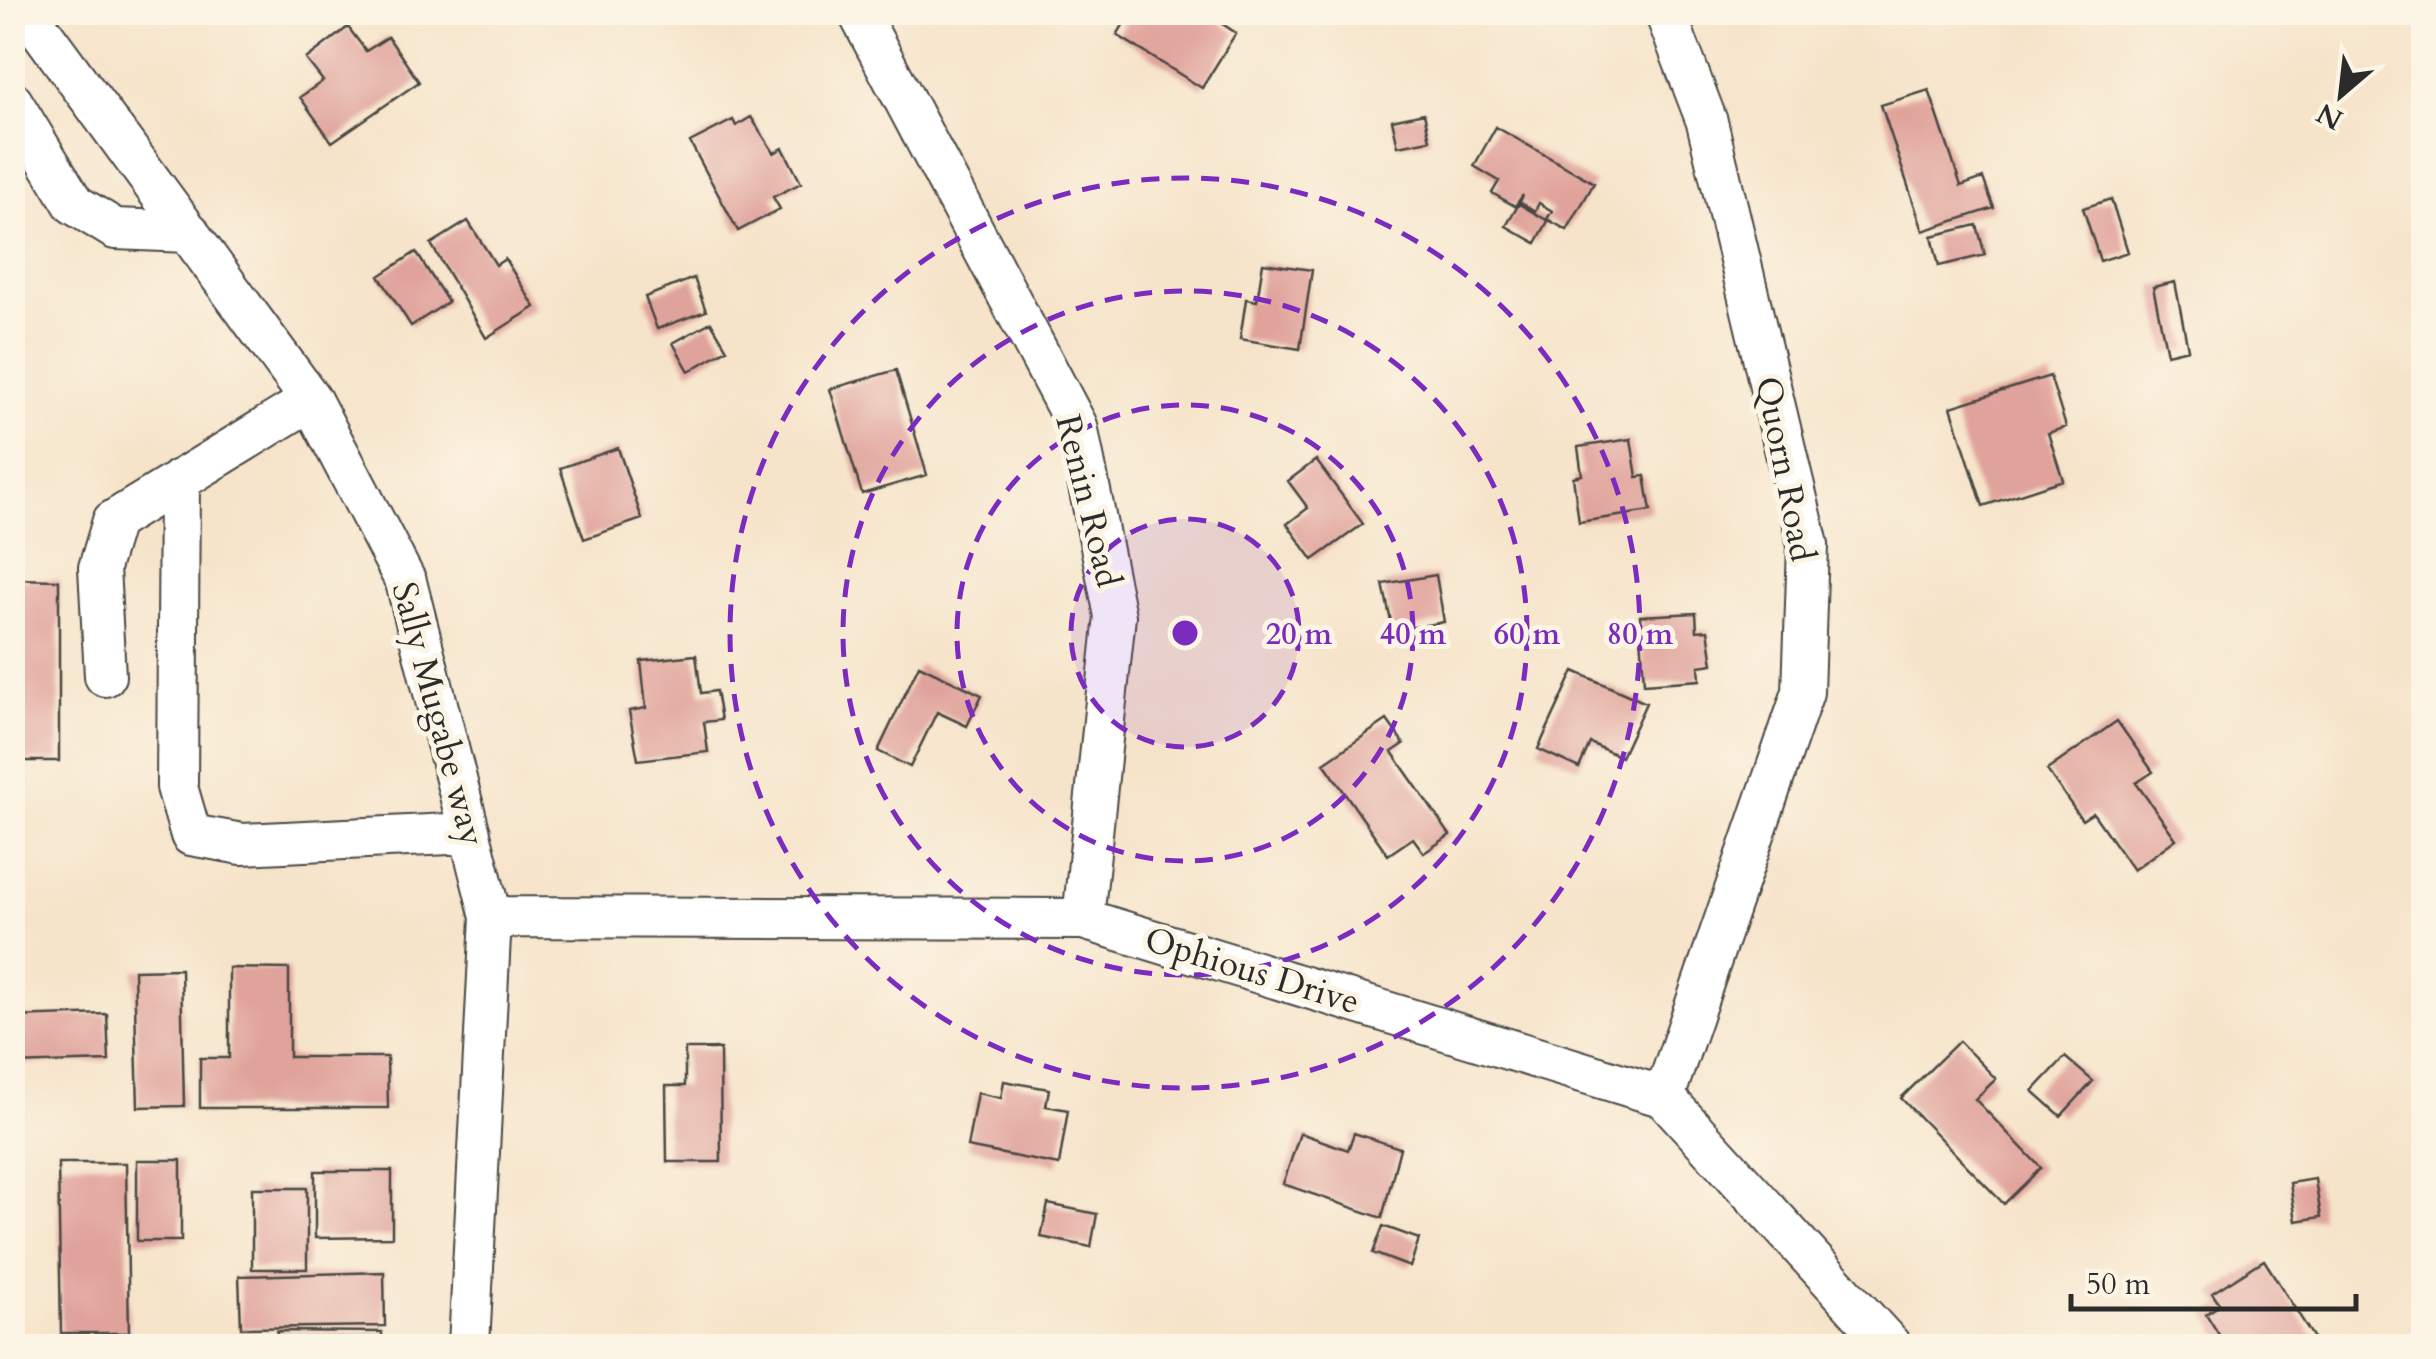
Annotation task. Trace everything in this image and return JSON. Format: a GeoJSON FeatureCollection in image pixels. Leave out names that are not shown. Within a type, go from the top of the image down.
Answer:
{"type":"FeatureCollection","features":[{"type":"Feature","properties":{"kind":"street","name":"Sally Mugabe way"},"geometry":{"type":"LineString","coordinates":[[28,12],[311,400],[406,582],[491,917],[469,1346]]}},
{"type":"Feature","properties":{"kind":"street","name":"Renin Road"},"geometry":{"type":"LineString","coordinates":[[858,12],[1078,426],[1115,616],[1083,919]]}},
{"type":"Feature","properties":{"kind":"street","name":"Quorn Road"},"geometry":{"type":"LineString","coordinates":[[1664,1097],[1802,692],[1808,544],[1707,122],[1665,12]]}},
{"type":"Feature","properties":{"kind":"street"},"geometry":{"type":"LineString","coordinates":[[12,102],[74,204],[115,229],[189,232]]}},
{"type":"Feature","properties":{"kind":"street"},"geometry":{"type":"LineString","coordinates":[[105,676],[99,568],[113,521],[311,400]]}},
{"type":"Feature","properties":{"kind":"street"},"geometry":{"type":"LineString","coordinates":[[179,480],[177,788],[191,834],[242,844],[470,833]]}},
{"type":"Feature","properties":{"kind":"street","name":"Ophious Drive"},"geometry":{"type":"LineString","coordinates":[[491,917],[1083,919],[1664,1097]]}},
{"type":"Feature","properties":{"kind":"street"},"geometry":{"type":"LineString","coordinates":[[1664,1097],[1891,1346]]}},
{"type":"Feature","properties":{"kind":"building"},"geometry":{"type":"Polygon","coordinates":[[[1131,12],[1204,12],[1236,33],[1202,88],[1117,35],[1131,12]]]}},
{"type":"Feature","properties":{"kind":"building"},"geometry":{"type":"Polygon","coordinates":[[[348,27],[366,51],[388,37],[419,82],[332,142],[300,97],[323,81],[306,59],[348,27]]]}},
{"type":"Feature","properties":{"kind":"building"},"geometry":{"type":"Polygon","coordinates":[[[1929,90],[1961,186],[1983,178],[1994,208],[1923,231],[1881,105],[1929,90]]]}},
{"type":"Feature","properties":{"kind":"building"},"geometry":{"type":"Polygon","coordinates":[[[1424,113],[1430,140],[1398,146],[1392,120],[1424,113]]]}},
{"type":"Feature","properties":{"kind":"building"},"geometry":{"type":"Polygon","coordinates":[[[751,117],[774,153],[783,148],[801,183],[773,197],[780,209],[738,231],[690,142],[733,120],[736,126],[751,117]]]}},
{"type":"Feature","properties":{"kind":"building"},"geometry":{"type":"Polygon","coordinates":[[[1496,127],[1594,183],[1567,230],[1547,219],[1552,211],[1539,203],[1535,211],[1520,202],[1523,195],[1515,206],[1492,193],[1499,181],[1474,166],[1496,127]]]}},
{"type":"Feature","properties":{"kind":"building"},"geometry":{"type":"Polygon","coordinates":[[[2111,199],[2128,252],[2100,261],[2083,208],[2111,199]]]}},
{"type":"Feature","properties":{"kind":"building"},"geometry":{"type":"Polygon","coordinates":[[[1519,204],[1548,221],[1536,243],[1506,226],[1519,204]]]}},
{"type":"Feature","properties":{"kind":"building"},"geometry":{"type":"Polygon","coordinates":[[[468,221],[496,265],[505,259],[535,307],[486,338],[431,244],[468,221]]]}},
{"type":"Feature","properties":{"kind":"building"},"geometry":{"type":"Polygon","coordinates":[[[1977,225],[1985,255],[1939,266],[1932,236],[1977,225]]]}},
{"type":"Feature","properties":{"kind":"building"},"geometry":{"type":"Polygon","coordinates":[[[416,252],[448,302],[411,326],[379,276],[416,252]]]}},
{"type":"Feature","properties":{"kind":"building"},"geometry":{"type":"Polygon","coordinates":[[[1263,263],[1312,270],[1300,349],[1240,339],[1246,299],[1257,301],[1263,263]]]}},
{"type":"Feature","properties":{"kind":"building"},"geometry":{"type":"Polygon","coordinates":[[[694,278],[706,311],[657,329],[645,297],[694,278]]]}},
{"type":"Feature","properties":{"kind":"building"},"geometry":{"type":"Polygon","coordinates":[[[2175,282],[2188,349],[2167,354],[2153,287],[2175,282]]]}},
{"type":"Feature","properties":{"kind":"building"},"geometry":{"type":"Polygon","coordinates":[[[711,322],[727,349],[689,371],[673,343],[711,322]]]}},
{"type":"Feature","properties":{"kind":"building"},"geometry":{"type":"Polygon","coordinates":[[[896,370],[927,475],[862,494],[830,389],[896,370]]]}},
{"type":"Feature","properties":{"kind":"building"},"geometry":{"type":"Polygon","coordinates":[[[2050,376],[2066,427],[2048,433],[2063,480],[1983,506],[1951,407],[2050,376]]]}},
{"type":"Feature","properties":{"kind":"building"},"geometry":{"type":"Polygon","coordinates":[[[1631,439],[1637,477],[1645,476],[1651,511],[1579,522],[1573,477],[1582,475],[1578,447],[1631,439]]]}},
{"type":"Feature","properties":{"kind":"building"},"geometry":{"type":"Polygon","coordinates":[[[618,448],[642,519],[584,539],[560,468],[618,448]]]}},
{"type":"Feature","properties":{"kind":"building"},"geometry":{"type":"Polygon","coordinates":[[[1316,460],[1363,524],[1313,560],[1287,524],[1308,508],[1288,481],[1316,460]]]}},
{"type":"Feature","properties":{"kind":"building"},"geometry":{"type":"Polygon","coordinates":[[[1436,575],[1444,622],[1393,631],[1383,584],[1436,575]]]}},
{"type":"Feature","properties":{"kind":"building"},"geometry":{"type":"Polygon","coordinates":[[[12,579],[59,580],[59,761],[12,761],[12,579]]]}},
{"type":"Feature","properties":{"kind":"building"},"geometry":{"type":"Polygon","coordinates":[[[1696,613],[1697,631],[1708,630],[1713,664],[1699,666],[1700,680],[1644,684],[1640,616],[1696,613]]]}},
{"type":"Feature","properties":{"kind":"building"},"geometry":{"type":"Polygon","coordinates":[[[696,655],[701,693],[716,691],[721,720],[704,722],[708,752],[638,760],[629,711],[646,708],[641,661],[696,655]]]}},
{"type":"Feature","properties":{"kind":"building"},"geometry":{"type":"Polygon","coordinates":[[[919,665],[982,695],[967,726],[937,712],[910,767],[878,751],[919,665]]]}},
{"type":"Feature","properties":{"kind":"building"},"geometry":{"type":"Polygon","coordinates":[[[1574,671],[1646,703],[1621,757],[1590,743],[1579,768],[1538,749],[1574,671]]]}},
{"type":"Feature","properties":{"kind":"building"},"geometry":{"type":"Polygon","coordinates":[[[1387,720],[1404,744],[1392,752],[1450,835],[1424,853],[1413,838],[1388,855],[1324,763],[1387,720]]]}},
{"type":"Feature","properties":{"kind":"building"},"geometry":{"type":"Polygon","coordinates":[[[2117,721],[2153,772],[2136,783],[2176,839],[2133,870],[2093,813],[2082,820],[2047,770],[2117,721]]]}},
{"type":"Feature","properties":{"kind":"building"},"geometry":{"type":"Polygon","coordinates":[[[229,968],[289,969],[289,1057],[387,1057],[388,1108],[200,1108],[200,1058],[229,1058],[229,968]]]}},
{"type":"Feature","properties":{"kind":"building"},"geometry":{"type":"Polygon","coordinates":[[[181,969],[184,1106],[138,1107],[134,970],[181,969]]]}},
{"type":"Feature","properties":{"kind":"building"},"geometry":{"type":"Polygon","coordinates":[[[107,1014],[109,1061],[12,1064],[12,1017],[107,1014]]]}},
{"type":"Feature","properties":{"kind":"building"},"geometry":{"type":"Polygon","coordinates":[[[1959,1041],[1996,1079],[1975,1099],[2041,1168],[2004,1204],[1901,1098],[1959,1041]]]}},
{"type":"Feature","properties":{"kind":"building"},"geometry":{"type":"Polygon","coordinates":[[[685,1049],[720,1049],[721,1162],[667,1162],[666,1086],[685,1086],[685,1049]]]}},
{"type":"Feature","properties":{"kind":"building"},"geometry":{"type":"Polygon","coordinates":[[[2065,1057],[2093,1081],[2061,1116],[2033,1091],[2065,1057]]]}},
{"type":"Feature","properties":{"kind":"building"},"geometry":{"type":"Polygon","coordinates":[[[1004,1081],[1049,1089],[1046,1106],[1068,1110],[1059,1165],[967,1147],[977,1093],[1001,1098],[1004,1081]]]}},
{"type":"Feature","properties":{"kind":"building"},"geometry":{"type":"Polygon","coordinates":[[[1300,1133],[1348,1150],[1354,1133],[1400,1148],[1382,1218],[1283,1184],[1300,1133]]]}},
{"type":"Feature","properties":{"kind":"building"},"geometry":{"type":"Polygon","coordinates":[[[137,1160],[181,1160],[181,1241],[137,1241],[137,1160]]]}},
{"type":"Feature","properties":{"kind":"building"},"geometry":{"type":"Polygon","coordinates":[[[58,1163],[126,1163],[129,1333],[61,1333],[58,1163]]]}},
{"type":"Feature","properties":{"kind":"building"},"geometry":{"type":"Polygon","coordinates":[[[315,1171],[392,1171],[392,1237],[315,1238],[315,1171]]]}},
{"type":"Feature","properties":{"kind":"building"},"geometry":{"type":"Polygon","coordinates":[[[2315,1179],[2321,1217],[2296,1221],[2290,1183],[2315,1179]]]}},
{"type":"Feature","properties":{"kind":"building"},"geometry":{"type":"Polygon","coordinates":[[[252,1188],[307,1188],[307,1269],[252,1269],[252,1188]]]}},
{"type":"Feature","properties":{"kind":"building"},"geometry":{"type":"Polygon","coordinates":[[[1048,1204],[1097,1214],[1091,1247],[1041,1237],[1048,1204]]]}},
{"type":"Feature","properties":{"kind":"building"},"geometry":{"type":"Polygon","coordinates":[[[1383,1226],[1419,1239],[1410,1267],[1373,1253],[1383,1226]]]}},
{"type":"Feature","properties":{"kind":"building"},"geometry":{"type":"Polygon","coordinates":[[[2264,1260],[2319,1346],[2226,1346],[2206,1314],[2220,1305],[2212,1293],[2264,1260]]]}},
{"type":"Feature","properties":{"kind":"building"},"geometry":{"type":"Polygon","coordinates":[[[384,1272],[385,1326],[241,1328],[239,1276],[384,1272]]]}},
{"type":"Feature","properties":{"kind":"building"},"geometry":{"type":"Polygon","coordinates":[[[277,1331],[382,1332],[382,1346],[277,1346],[277,1331]]]}},
{"type":"Feature","properties":{"kind":"building"},"geometry":{"type":"Polygon","coordinates":[[[63,1339],[139,1340],[139,1346],[63,1346],[63,1339]]]}}]}
